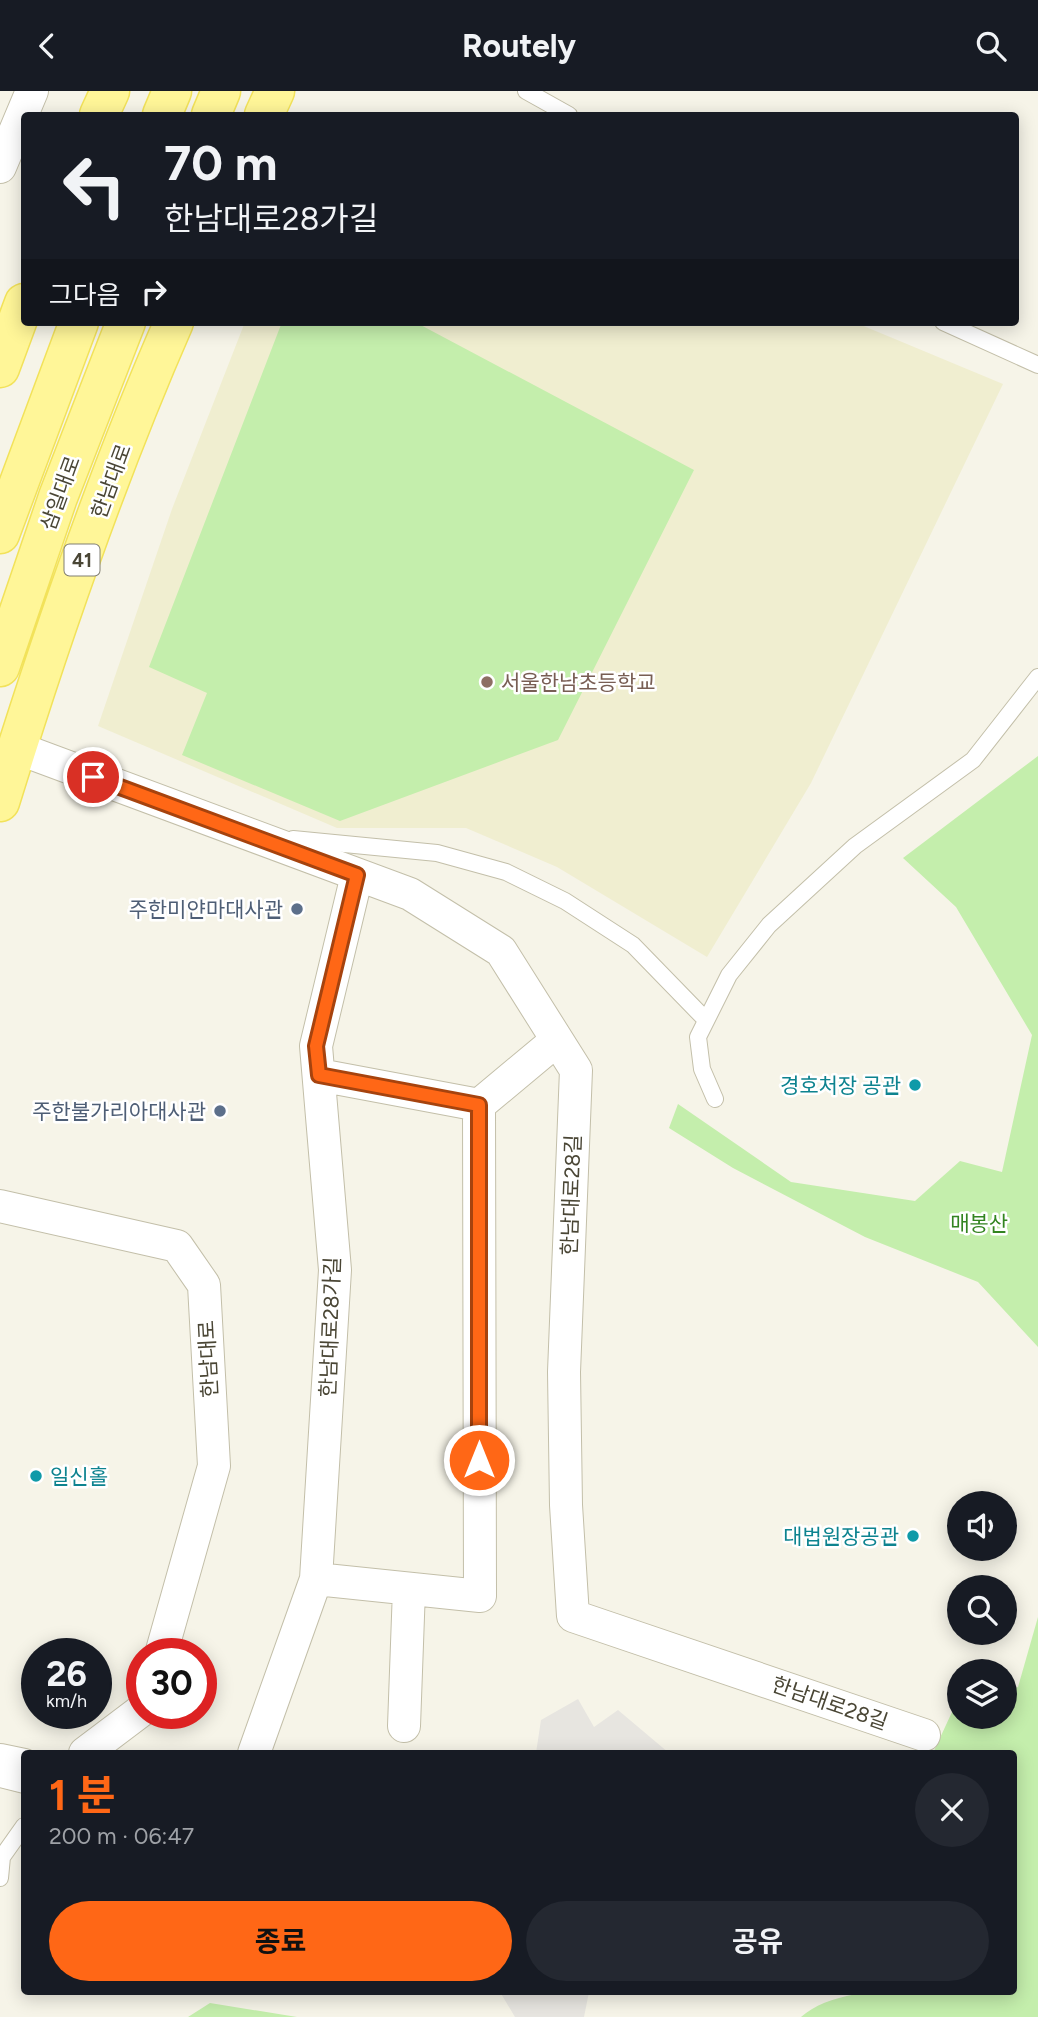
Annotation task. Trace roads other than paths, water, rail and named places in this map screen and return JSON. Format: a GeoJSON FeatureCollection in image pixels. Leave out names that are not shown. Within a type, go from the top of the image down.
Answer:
{"type":"FeatureCollection","features":[{"type":"Feature","properties":{"kind":"main road"},"geometry":{"type":"LineString","coordinates":[[100,112],[110,91]]}},
{"type":"Feature","properties":{"kind":"main road"},"geometry":{"type":"LineString","coordinates":[[163,112],[172,91]]}},
{"type":"Feature","properties":{"kind":"main road"},"geometry":{"type":"LineString","coordinates":[[212,112],[221,91]]}},
{"type":"Feature","properties":{"kind":"main road"},"geometry":{"type":"LineString","coordinates":[[265,112],[275,91]]}},
{"type":"Feature","properties":{"kind":"main road"},"geometry":{"type":"LineString","coordinates":[[0,368],[21,311]]}},
{"type":"Feature","properties":{"kind":"main road","name":"삼일대로"},"geometry":{"type":"LineString","coordinates":[[0,534],[78,326]]}},
{"type":"Feature","properties":{"kind":"main road","name":"삼일대로"},"geometry":{"type":"LineString","coordinates":[[0,667],[58,497],[124,326]]}},
{"type":"Feature","properties":{"kind":"main road","name":"한남대로"},"geometry":{"type":"LineString","coordinates":[[0,802],[137,407],[172,326]]}},
{"type":"Feature","properties":{"kind":"street"},"geometry":{"type":"LineString","coordinates":[[23,112],[32,91]]}},
{"type":"Feature","properties":{"kind":"street"},"geometry":{"type":"LineString","coordinates":[[0,167],[21,117]]}},
{"type":"Feature","properties":{"kind":"street","name":"한남대로28길"},"geometry":{"type":"LineString","coordinates":[[17,748],[411,894],[501,951],[576,1070],[564,1372],[566,1505],[573,1616],[924,1734]]}},
{"type":"Feature","properties":{"kind":"street","name":"한남대로28가길"},"geometry":{"type":"LineString","coordinates":[[255,1750],[316,1579],[335,1270],[316,1046],[357,875]]}},
{"type":"Feature","properties":{"kind":"street"},"geometry":{"type":"LineString","coordinates":[[479,1105],[557,1040]]}},
{"type":"Feature","properties":{"kind":"street"},"geometry":{"type":"LineString","coordinates":[[319,1075],[479,1105]]}},
{"type":"Feature","properties":{"kind":"street"},"geometry":{"type":"LineString","coordinates":[[316,1579],[480,1596],[479,1105]]}},
{"type":"Feature","properties":{"kind":"street","name":"한남대로"},"geometry":{"type":"LineString","coordinates":[[0,1206],[177,1246],[204,1285],[214,1466],[166,1638]]}},
{"type":"Feature","properties":{"kind":"street"},"geometry":{"type":"LineString","coordinates":[[404,1726],[409,1589]]}},
{"type":"Feature","properties":{"kind":"street"},"geometry":{"type":"LineString","coordinates":[[89,1750],[126,1722]]}},
{"type":"Feature","properties":{"kind":"street"},"geometry":{"type":"LineString","coordinates":[[0,1760],[21,1764]]}},
{"type":"Feature","properties":{"kind":"lane"},"geometry":{"type":"LineString","coordinates":[[526,91],[564,112]]}},
{"type":"Feature","properties":{"kind":"lane"},"geometry":{"type":"LineString","coordinates":[[952,326],[1038,365]]}},
{"type":"Feature","properties":{"kind":"lane"},"geometry":{"type":"LineString","coordinates":[[715,1099],[702,1069],[698,1037],[729,975],[769,925],[855,846],[973,760],[1038,677]]}},
{"type":"Feature","properties":{"kind":"lane"},"geometry":{"type":"LineString","coordinates":[[248,835],[437,853],[506,872],[565,901],[634,945],[705,1020]]}},
{"type":"Feature","properties":{"kind":"lane"},"geometry":{"type":"LineString","coordinates":[[0,1779],[21,1784]]}},
{"type":"Feature","properties":{"kind":"lane"},"geometry":{"type":"LineString","coordinates":[[0,1878],[2,1857],[21,1830]]}},
{"type":"Feature","properties":{"kind":"place","name":"서울한남초등학교"},"geometry":{"type":"Point","coordinates":[487,682]}},
{"type":"Feature","properties":{"kind":"place","name":"주한미얀마대사관"},"geometry":{"type":"Point","coordinates":[297,909]}},
{"type":"Feature","properties":{"kind":"place","name":"경호처장 공관"},"geometry":{"type":"Point","coordinates":[915,1085]}},
{"type":"Feature","properties":{"kind":"place","name":"주한불가리아대사관"},"geometry":{"type":"Point","coordinates":[220,1111]}},
{"type":"Feature","properties":{"kind":"place","name":"일신홀"},"geometry":{"type":"Point","coordinates":[36,1476]}},
{"type":"Feature","properties":{"kind":"place","name":"대법원장공관"},"geometry":{"type":"Point","coordinates":[913,1536]}},
{"type":"Feature","properties":{"kind":"park label","name":"매봉산"},"geometry":{"type":"Point","coordinates":[979,1223]}}]}
